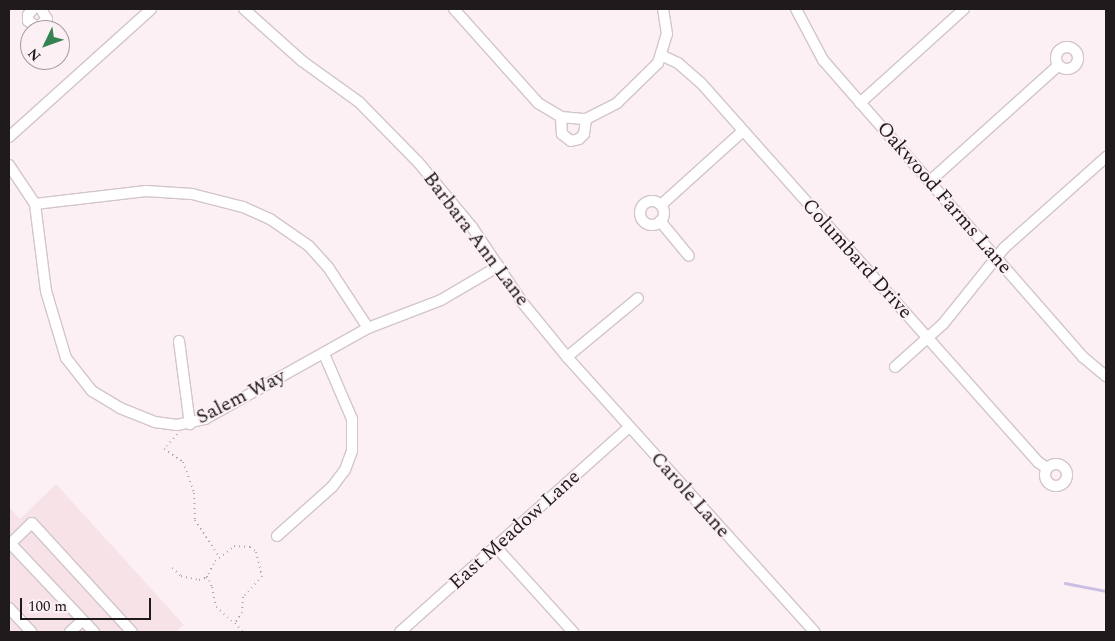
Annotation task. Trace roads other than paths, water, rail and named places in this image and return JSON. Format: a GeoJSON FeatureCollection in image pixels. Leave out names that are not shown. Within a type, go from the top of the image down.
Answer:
{"type":"FeatureCollection","features":[{"type":"Feature","properties":{"kind":"street"},"geometry":{"type":"LineString","coordinates":[[32,9],[28,15],[28,21],[38,27],[47,19],[41,9]]}},
{"type":"Feature","properties":{"kind":"street"},"geometry":{"type":"LineString","coordinates":[[9,136],[151,9]]}},
{"type":"Feature","properties":{"kind":"street","name":"Barbara Ann Lane"},"geometry":{"type":"LineString","coordinates":[[244,9],[381,124],[439,186],[499,266],[522,302],[567,357]]}},
{"type":"Feature","properties":{"kind":"street"},"geometry":{"type":"LineString","coordinates":[[454,9],[538,103],[561,116],[586,119],[617,103],[663,56],[667,34],[663,9]]}},
{"type":"Feature","properties":{"kind":"street","name":"Oakwood Farms Lane"},"geometry":{"type":"LineString","coordinates":[[796,9],[823,60],[1083,357],[1106,376]]}},
{"type":"Feature","properties":{"kind":"street"},"geometry":{"type":"LineString","coordinates":[[860,102],[964,9]]}},
{"type":"Feature","properties":{"kind":"street","name":"Columbard Drive"},"geometry":{"type":"LineString","coordinates":[[663,56],[689,72],[1038,462],[1047,468]]}},
{"type":"Feature","properties":{"kind":"street"},"geometry":{"type":"LineString","coordinates":[[930,181],[1059,65]]}},
{"type":"Feature","properties":{"kind":"street"},"geometry":{"type":"LineString","coordinates":[[561,116],[562,134],[571,141],[584,134],[586,119]]}},
{"type":"Feature","properties":{"kind":"street"},"geometry":{"type":"LineString","coordinates":[[661,205],[743,131]]}},
{"type":"Feature","properties":{"kind":"street"},"geometry":{"type":"LineString","coordinates":[[895,367],[943,324],[996,256],[1106,157]]}},
{"type":"Feature","properties":{"kind":"street","name":"Salem Way"},"geometry":{"type":"LineString","coordinates":[[9,164],[35,204],[46,291],[66,358],[92,390],[120,408],[155,422],[179,425],[205,420],[368,328],[441,300],[499,266]]}},
{"type":"Feature","properties":{"kind":"street"},"geometry":{"type":"LineString","coordinates":[[35,204],[146,191],[192,194],[243,208],[270,219],[310,246],[328,267],[368,328]]}},
{"type":"Feature","properties":{"kind":"street"},"geometry":{"type":"LineString","coordinates":[[654,201],[661,205],[664,211],[660,221],[653,224],[646,222],[640,212],[646,202],[654,201]]}},
{"type":"Feature","properties":{"kind":"street"},"geometry":{"type":"LineString","coordinates":[[660,221],[689,256]]}},
{"type":"Feature","properties":{"kind":"street"},"geometry":{"type":"LineString","coordinates":[[567,357],[638,298]]}},
{"type":"Feature","properties":{"kind":"street"},"geometry":{"type":"LineString","coordinates":[[179,341],[190,424]]}},
{"type":"Feature","properties":{"kind":"street"},"geometry":{"type":"LineString","coordinates":[[278,536],[339,480],[352,451],[352,419],[324,354]]}},
{"type":"Feature","properties":{"kind":"street","name":"Carole Lane"},"geometry":{"type":"LineString","coordinates":[[567,357],[815,632]]}},
{"type":"Feature","properties":{"kind":"street","name":"East Meadow Lane"},"geometry":{"type":"LineString","coordinates":[[400,632],[629,427]]}},
{"type":"Feature","properties":{"kind":"street"},"geometry":{"type":"LineString","coordinates":[[94,632],[10,543],[32,523],[132,632]]}},
{"type":"Feature","properties":{"kind":"street"},"geometry":{"type":"LineString","coordinates":[[496,547],[573,632]]}},
{"type":"Feature","properties":{"kind":"street"},"geometry":{"type":"LineString","coordinates":[[9,608],[31,632]]}},
{"type":"Feature","properties":{"kind":"street"},"geometry":{"type":"LineString","coordinates":[[70,632],[82,621]]}},
{"type":"Feature","properties":{"kind":"waterway"},"geometry":{"type":"LineString","coordinates":[[1065,583],[1106,591]]}}]}
